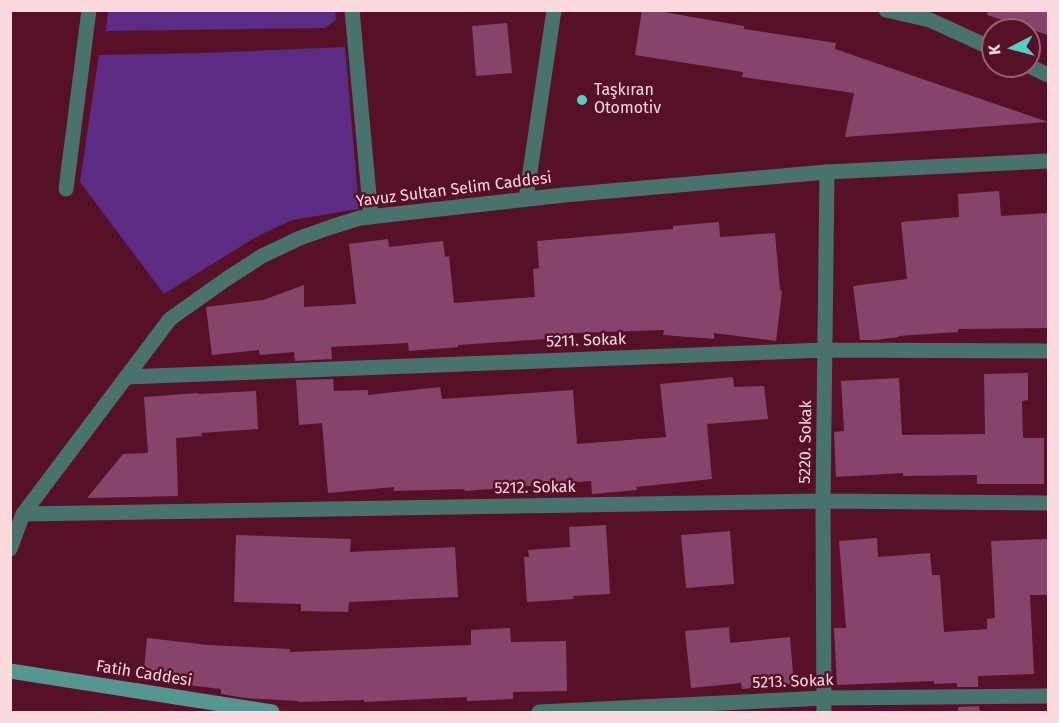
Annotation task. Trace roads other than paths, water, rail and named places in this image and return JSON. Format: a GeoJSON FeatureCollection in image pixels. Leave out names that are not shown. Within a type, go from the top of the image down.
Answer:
{"type":"FeatureCollection","features":[{"type":"Feature","properties":{"kind":"main road","name":"Fatih Caddesi"},"geometry":{"type":"LineString","coordinates":[[10,671],[272,712]]}},
{"type":"Feature","properties":{"kind":"street"},"geometry":{"type":"LineString","coordinates":[[66,189],[89,10]]}},
{"type":"Feature","properties":{"kind":"street"},"geometry":{"type":"LineString","coordinates":[[352,10],[371,217]]}},
{"type":"Feature","properties":{"kind":"street"},"geometry":{"type":"LineString","coordinates":[[526,200],[554,10]]}},
{"type":"Feature","properties":{"kind":"street"},"geometry":{"type":"LineString","coordinates":[[886,10],[930,20],[981,43]]}},
{"type":"Feature","properties":{"kind":"street","name":"Yavuz Sultan Selim Caddesi"},"geometry":{"type":"LineString","coordinates":[[10,549],[23,514],[170,319],[262,256],[300,238],[360,218],[526,200],[827,172],[1048,161]]}},
{"type":"Feature","properties":{"kind":"street","name":"5220. Sokak"},"geometry":{"type":"LineString","coordinates":[[824,705],[823,501],[827,172]]}},
{"type":"Feature","properties":{"kind":"street","name":"5211. Sokak"},"geometry":{"type":"LineString","coordinates":[[126,377],[825,350],[1048,351]]}},
{"type":"Feature","properties":{"kind":"street","name":"5212. Sokak"},"geometry":{"type":"LineString","coordinates":[[23,514],[823,501],[1048,503]]}},
{"type":"Feature","properties":{"kind":"street","name":"5213. Sokak"},"geometry":{"type":"LineString","coordinates":[[539,712],[824,705],[1048,696]]}},
{"type":"Feature","properties":{"kind":"place","name":"Taşkıran Otomotiv"},"geometry":{"type":"Point","coordinates":[582,100]}}]}
